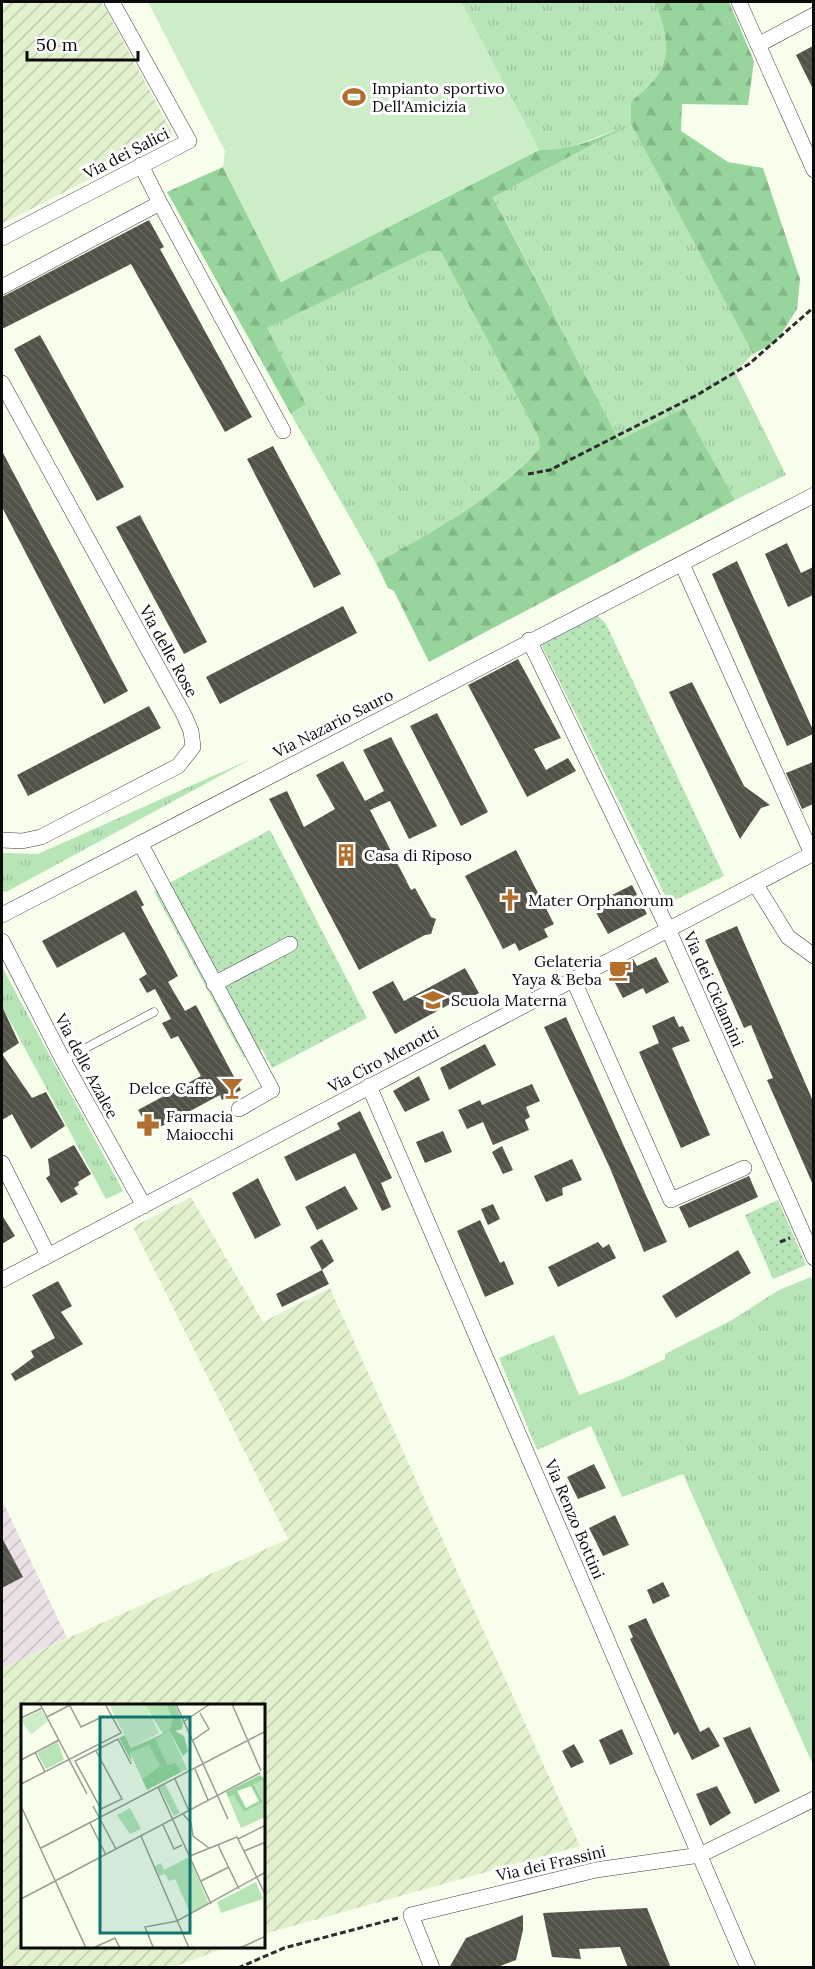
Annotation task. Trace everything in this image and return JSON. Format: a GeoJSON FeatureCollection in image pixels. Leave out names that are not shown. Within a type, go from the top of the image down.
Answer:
{"type":"FeatureCollection","features":[{"type":"Feature","properties":{"kind":"street","name":"Via dei Salici"},"geometry":{"type":"LineString","coordinates":[[2,238],[189,141],[112,2]]}},
{"type":"Feature","properties":{"kind":"street"},"geometry":{"type":"LineString","coordinates":[[739,2],[813,170]]}},
{"type":"Feature","properties":{"kind":"street"},"geometry":{"type":"LineString","coordinates":[[758,45],[813,15]]}},
{"type":"Feature","properties":{"kind":"street"},"geometry":{"type":"LineString","coordinates":[[141,165],[283,431]]}},
{"type":"Feature","properties":{"kind":"street"},"geometry":{"type":"LineString","coordinates":[[2,287],[160,203]]}},
{"type":"Feature","properties":{"kind":"street","name":"Via delle Rose"},"geometry":{"type":"LineString","coordinates":[[2,383],[191,731],[194,747],[178,766],[41,837],[22,841],[2,840]]}},
{"type":"Feature","properties":{"kind":"street","name":"Via Nazario Sauro"},"geometry":{"type":"LineString","coordinates":[[2,915],[529,640],[682,564],[813,495]]}},
{"type":"Feature","properties":{"kind":"street"},"geometry":{"type":"LineString","coordinates":[[682,564],[813,854]]}},
{"type":"Feature","properties":{"kind":"street","name":"Via dei Ciclamini"},"geometry":{"type":"LineString","coordinates":[[529,640],[669,931],[813,1258]]}},
{"type":"Feature","properties":{"kind":"street"},"geometry":{"type":"LineString","coordinates":[[140,843],[272,1090],[239,1109]]}},
{"type":"Feature","properties":{"kind":"street","name":"Via Ciro Menotti"},"geometry":{"type":"LineString","coordinates":[[2,1280],[813,854]]}},
{"type":"Feature","properties":{"kind":"street"},"geometry":{"type":"LineString","coordinates":[[756,885],[788,936],[813,956]]}},
{"type":"Feature","properties":{"kind":"street","name":"Via delle Azalee"},"geometry":{"type":"LineString","coordinates":[[2,941],[63,1060],[144,1206]]}},
{"type":"Feature","properties":{"kind":"street"},"geometry":{"type":"LineString","coordinates":[[214,984],[290,944]]}},
{"type":"Feature","properties":{"kind":"street"},"geometry":{"type":"LineString","coordinates":[[573,979],[671,1200],[744,1168]]}},
{"type":"Feature","properties":{"kind":"street","name":"Via Renzo Bottini"},"geometry":{"type":"LineString","coordinates":[[369,1086],[748,1968]]}},
{"type":"Feature","properties":{"kind":"street"},"geometry":{"type":"LineString","coordinates":[[2,1163],[48,1255]]}},
{"type":"Feature","properties":{"kind":"street","name":"Via dei Frassini"},"geometry":{"type":"LineString","coordinates":[[411,1915],[596,1870],[700,1856],[813,1799]]}},
{"type":"Feature","properties":{"kind":"street"},"geometry":{"type":"LineString","coordinates":[[411,1915],[432,1968]]}},
{"type":"Feature","properties":{"kind":"lane"},"geometry":{"type":"LineString","coordinates":[[63,1060],[154,1012]]}},
{"type":"Feature","properties":{"kind":"path"},"geometry":{"type":"LineString","coordinates":[[528,474],[550,470],[697,395],[749,364],[813,307]]}},
{"type":"Feature","properties":{"kind":"path"},"geometry":{"type":"LineString","coordinates":[[238,1968],[284,1948],[411,1915]]}},
{"type":"Feature","properties":{"kind":"shaded area"},"geometry":{"type":"Polygon","coordinates":[[[2,1500],[67,1638],[2,1668],[2,1500]]]}},
{"type":"Feature","properties":{"kind":"green space"},"geometry":{"type":"Polygon","coordinates":[[[12,2],[102,2],[174,136],[2,224],[2,7],[12,2]]]}},
{"type":"Feature","properties":{"kind":"green space","name":"Impianto sportivo Dell'Amicizia"},"geometry":{"type":"Polygon","coordinates":[[[148,2],[461,2],[539,150],[281,282],[223,167],[225,151],[148,2]]]}},
{"type":"Feature","properties":{"kind":"green space"},"geometry":{"type":"Polygon","coordinates":[[[461,2],[654,2],[665,35],[664,62],[658,75],[631,102],[631,124],[753,354],[735,372],[786,475],[735,500],[684,408],[619,440],[493,196],[621,128],[561,151],[539,150],[461,2]]]}},
{"type":"Feature","properties":{"kind":"green space"},"geometry":{"type":"Polygon","coordinates":[[[654,2],[729,2],[754,61],[748,105],[682,104],[681,131],[728,162],[763,168],[800,279],[797,309],[774,343],[753,354],[631,124],[631,102],[658,75],[664,62],[665,35],[654,2]]]}},
{"type":"Feature","properties":{"kind":"green space"},"geometry":{"type":"Polygon","coordinates":[[[631,124],[493,197],[619,440],[684,408],[735,500],[429,662],[394,591],[388,588],[376,563],[483,498],[503,483],[540,448],[538,436],[441,252],[429,251],[267,328],[306,404],[291,414],[167,192],[223,167],[281,282],[539,150],[575,146],[631,124]]]}},
{"type":"Feature","properties":{"kind":"green space"},"geometry":{"type":"Polygon","coordinates":[[[429,251],[441,252],[538,436],[540,448],[483,498],[376,563],[291,414],[306,404],[266,328],[429,251]]]}},
{"type":"Feature","properties":{"kind":"green space"},"geometry":{"type":"Polygon","coordinates":[[[593,611],[606,624],[724,876],[669,903],[538,638],[593,611]]]}},
{"type":"Feature","properties":{"kind":"green space"},"geometry":{"type":"Polygon","coordinates":[[[251,759],[6,892],[2,891],[2,853],[38,854],[251,759]]]}},
{"type":"Feature","properties":{"kind":"green space"},"geometry":{"type":"Polygon","coordinates":[[[270,830],[367,1018],[272,1068],[262,1049],[244,1058],[154,891],[270,830]]]}},
{"type":"Feature","properties":{"kind":"green space"},"geometry":{"type":"Polygon","coordinates":[[[2,967],[123,1191],[106,1199],[2,1006],[2,967]]]}},
{"type":"Feature","properties":{"kind":"green space"},"geometry":{"type":"Polygon","coordinates":[[[191,1197],[263,1322],[330,1288],[580,1846],[266,1933],[266,1704],[21,1704],[21,1948],[224,1948],[174,1967],[2,1967],[2,1668],[288,1539],[133,1227],[191,1197]]]}},
{"type":"Feature","properties":{"kind":"green space"},"geometry":{"type":"Polygon","coordinates":[[[778,1200],[806,1265],[773,1279],[745,1215],[778,1200]]]}},
{"type":"Feature","properties":{"kind":"green space"},"geometry":{"type":"Polygon","coordinates":[[[811,1277],[814,1283],[813,1765],[683,1474],[622,1497],[591,1426],[537,1450],[499,1358],[554,1335],[579,1395],[625,1378],[665,1359],[665,1354],[732,1320],[779,1290],[811,1277]]]}},
{"type":"Feature","properties":{"kind":"building"},"geometry":{"type":"Polygon","coordinates":[[[813,46],[813,89],[796,55],[813,46]]]}},
{"type":"Feature","properties":{"kind":"building"},"geometry":{"type":"Polygon","coordinates":[[[149,220],[164,247],[160,249],[252,417],[225,432],[131,264],[2,329],[2,297],[149,220]]]}},
{"type":"Feature","properties":{"kind":"building"},"geometry":{"type":"Polygon","coordinates":[[[40,335],[124,487],[97,501],[14,349],[40,335]]]}},
{"type":"Feature","properties":{"kind":"building"},"geometry":{"type":"Polygon","coordinates":[[[273,446],[341,574],[314,588],[247,459],[273,446]]]}},
{"type":"Feature","properties":{"kind":"building"},"geometry":{"type":"Polygon","coordinates":[[[2,451],[128,691],[104,704],[2,507],[2,451]]]}},
{"type":"Feature","properties":{"kind":"building"},"geometry":{"type":"Polygon","coordinates":[[[140,515],[207,642],[184,654],[116,527],[140,515]]]}},
{"type":"Feature","properties":{"kind":"building"},"geometry":{"type":"Polygon","coordinates":[[[787,543],[801,573],[813,567],[813,595],[788,607],[765,554],[787,543]]]}},
{"type":"Feature","properties":{"kind":"building"},"geometry":{"type":"Polygon","coordinates":[[[737,561],[813,730],[813,734],[787,746],[712,574],[737,561]]]}},
{"type":"Feature","properties":{"kind":"building"},"geometry":{"type":"Polygon","coordinates":[[[343,606],[357,633],[220,704],[206,677],[343,606]]]}},
{"type":"Feature","properties":{"kind":"building"},"geometry":{"type":"Polygon","coordinates":[[[518,659],[561,738],[534,749],[546,770],[568,758],[576,771],[527,797],[468,685],[518,659]]]}},
{"type":"Feature","properties":{"kind":"building"},"geometry":{"type":"Polygon","coordinates":[[[692,682],[744,786],[770,805],[761,808],[740,839],[669,692],[692,682]]]}},
{"type":"Feature","properties":{"kind":"building"},"geometry":{"type":"Polygon","coordinates":[[[149,706],[161,728],[28,796],[17,775],[149,706]]]}},
{"type":"Feature","properties":{"kind":"building"},"geometry":{"type":"Polygon","coordinates":[[[437,713],[488,812],[461,826],[410,726],[437,713]]]}},
{"type":"Feature","properties":{"kind":"building","name":"Casa di Riposo"},"geometry":{"type":"Polygon","coordinates":[[[391,737],[437,826],[409,839],[390,801],[370,810],[411,890],[415,888],[431,917],[436,919],[431,934],[359,970],[269,799],[287,791],[304,827],[335,809],[316,775],[343,761],[365,801],[384,791],[363,750],[391,737]]]}},
{"type":"Feature","properties":{"kind":"building"},"geometry":{"type":"Polygon","coordinates":[[[813,762],[813,804],[802,809],[786,773],[813,762]]]}},
{"type":"Feature","properties":{"kind":"building","name":"Mater Orphanorum"},"geometry":{"type":"Polygon","coordinates":[[[516,850],[554,924],[544,929],[548,937],[519,951],[515,943],[503,949],[465,876],[516,850]]]}},
{"type":"Feature","properties":{"kind":"building"},"geometry":{"type":"Polygon","coordinates":[[[632,885],[647,914],[608,934],[592,905],[632,885]]]}},
{"type":"Feature","properties":{"kind":"building"},"geometry":{"type":"Polygon","coordinates":[[[136,890],[144,905],[141,907],[178,976],[168,982],[185,1011],[196,1005],[241,1090],[222,1100],[220,1095],[151,1132],[138,1110],[201,1076],[178,1036],[171,1039],[162,1023],[171,1019],[155,989],[147,993],[139,979],[147,974],[124,932],[57,968],[42,941],[136,890]]]}},
{"type":"Feature","properties":{"kind":"building"},"geometry":{"type":"Polygon","coordinates":[[[737,926],[813,1101],[813,1185],[767,1080],[773,1078],[751,1025],[744,1028],[705,940],[737,926]]]}},
{"type":"Feature","properties":{"kind":"building"},"geometry":{"type":"Polygon","coordinates":[[[656,957],[669,982],[646,994],[643,988],[623,998],[609,972],[633,959],[637,966],[656,957]]]}},
{"type":"Feature","properties":{"kind":"building","name":"Scuola Materna"},"geometry":{"type":"Polygon","coordinates":[[[465,968],[479,993],[463,1002],[461,998],[395,1034],[372,992],[393,981],[404,1001],[465,968]]]}},
{"type":"Feature","properties":{"kind":"building"},"geometry":{"type":"Polygon","coordinates":[[[2,1006],[19,1043],[2,1054],[2,1006]]]}},
{"type":"Feature","properties":{"kind":"building"},"geometry":{"type":"Polygon","coordinates":[[[674,1016],[679,1027],[683,1026],[690,1041],[672,1048],[710,1135],[681,1148],[639,1052],[659,1043],[652,1026],[674,1016]]]}},
{"type":"Feature","properties":{"kind":"building"},"geometry":{"type":"Polygon","coordinates":[[[566,1017],[667,1242],[644,1252],[610,1168],[544,1027],[566,1017]]]}},
{"type":"Feature","properties":{"kind":"building"},"geometry":{"type":"Polygon","coordinates":[[[485,1044],[496,1065],[449,1090],[440,1068],[485,1044]]]}},
{"type":"Feature","properties":{"kind":"building"},"geometry":{"type":"Polygon","coordinates":[[[2,1054],[32,1098],[46,1092],[65,1126],[31,1149],[12,1114],[2,1120],[2,1054]]]}},
{"type":"Feature","properties":{"kind":"building"},"geometry":{"type":"Polygon","coordinates":[[[419,1076],[430,1100],[405,1112],[393,1091],[419,1076]]]}},
{"type":"Feature","properties":{"kind":"building"},"geometry":{"type":"Polygon","coordinates":[[[532,1084],[540,1101],[526,1107],[530,1117],[525,1120],[529,1130],[493,1145],[483,1122],[467,1129],[458,1110],[480,1100],[482,1105],[532,1084]]]}},
{"type":"Feature","properties":{"kind":"building"},"geometry":{"type":"Polygon","coordinates":[[[360,1111],[392,1178],[381,1183],[391,1207],[382,1211],[355,1153],[296,1181],[284,1157],[340,1129],[337,1123],[360,1111]]]}},
{"type":"Feature","properties":{"kind":"building"},"geometry":{"type":"Polygon","coordinates":[[[443,1131],[452,1152],[425,1163],[416,1142],[443,1131]]]}},
{"type":"Feature","properties":{"kind":"building"},"geometry":{"type":"Polygon","coordinates":[[[74,1145],[91,1174],[78,1182],[79,1185],[74,1188],[78,1194],[61,1203],[46,1178],[50,1175],[48,1159],[74,1145]]]}},
{"type":"Feature","properties":{"kind":"building"},"geometry":{"type":"Polygon","coordinates":[[[502,1146],[513,1170],[503,1174],[492,1152],[502,1146]]]}},
{"type":"Feature","properties":{"kind":"building"},"geometry":{"type":"Polygon","coordinates":[[[572,1159],[582,1180],[562,1188],[563,1195],[546,1202],[534,1176],[572,1159]]]}},
{"type":"Feature","properties":{"kind":"building"},"geometry":{"type":"Polygon","coordinates":[[[749,1176],[758,1197],[689,1228],[679,1207],[749,1176]]]}},
{"type":"Feature","properties":{"kind":"building"},"geometry":{"type":"Polygon","coordinates":[[[258,1178],[281,1225],[255,1239],[232,1193],[258,1178]]]}},
{"type":"Feature","properties":{"kind":"building"},"geometry":{"type":"Polygon","coordinates":[[[345,1186],[358,1209],[317,1230],[305,1207],[345,1186]]]}},
{"type":"Feature","properties":{"kind":"building"},"geometry":{"type":"Polygon","coordinates":[[[493,1204],[500,1219],[488,1225],[481,1209],[493,1204]]]}},
{"type":"Feature","properties":{"kind":"building"},"geometry":{"type":"Polygon","coordinates":[[[2,1215],[15,1236],[2,1244],[2,1215]]]}},
{"type":"Feature","properties":{"kind":"building"},"geometry":{"type":"Polygon","coordinates":[[[480,1220],[500,1263],[504,1261],[514,1284],[485,1297],[457,1231],[480,1220]]]}},
{"type":"Feature","properties":{"kind":"building"},"geometry":{"type":"Polygon","coordinates":[[[322,1239],[334,1261],[322,1270],[310,1247],[322,1239]]]}},
{"type":"Feature","properties":{"kind":"building"},"geometry":{"type":"Polygon","coordinates":[[[598,1242],[603,1248],[609,1244],[616,1258],[558,1287],[548,1267],[598,1242]]]}},
{"type":"Feature","properties":{"kind":"building"},"geometry":{"type":"Polygon","coordinates":[[[738,1250],[751,1273],[676,1318],[662,1296],[738,1250]]]}},
{"type":"Feature","properties":{"kind":"building"},"geometry":{"type":"Polygon","coordinates":[[[322,1270],[329,1284],[282,1307],[276,1294],[322,1270]]]}},
{"type":"Feature","properties":{"kind":"building"},"geometry":{"type":"Polygon","coordinates":[[[58,1281],[72,1306],[61,1312],[83,1344],[15,1381],[11,1374],[34,1357],[31,1351],[55,1338],[32,1295],[58,1281]]]}},
{"type":"Feature","properties":{"kind":"building"},"geometry":{"type":"Polygon","coordinates":[[[594,1464],[606,1488],[578,1499],[567,1477],[594,1464]]]}},
{"type":"Feature","properties":{"kind":"building"},"geometry":{"type":"Polygon","coordinates":[[[615,1515],[629,1545],[603,1556],[589,1528],[615,1515]]]}},
{"type":"Feature","properties":{"kind":"building"},"geometry":{"type":"Polygon","coordinates":[[[2,1538],[23,1577],[2,1588],[2,1538]]]}},
{"type":"Feature","properties":{"kind":"building"},"geometry":{"type":"Polygon","coordinates":[[[663,1582],[670,1596],[653,1604],[647,1590],[663,1582]]]}},
{"type":"Feature","properties":{"kind":"building"},"geometry":{"type":"Polygon","coordinates":[[[646,1618],[700,1732],[709,1727],[720,1746],[692,1760],[678,1732],[674,1735],[630,1639],[633,1637],[628,1626],[646,1618]]]}},
{"type":"Feature","properties":{"kind":"building"},"geometry":{"type":"Polygon","coordinates":[[[750,1727],[780,1791],[755,1804],[723,1738],[750,1727]]]}},
{"type":"Feature","properties":{"kind":"building"},"geometry":{"type":"Polygon","coordinates":[[[622,1729],[633,1754],[610,1765],[599,1740],[622,1729]]]}},
{"type":"Feature","properties":{"kind":"building"},"geometry":{"type":"Polygon","coordinates":[[[574,1744],[584,1762],[571,1768],[562,1751],[574,1744]]]}},
{"type":"Feature","properties":{"kind":"building"},"geometry":{"type":"Polygon","coordinates":[[[717,1786],[731,1813],[710,1826],[696,1794],[717,1786]]]}},
{"type":"Feature","properties":{"kind":"building"},"geometry":{"type":"Polygon","coordinates":[[[647,1908],[671,1968],[628,1968],[620,1947],[579,1949],[581,1959],[552,1957],[543,1913],[647,1908]]]}},
{"type":"Feature","properties":{"kind":"building"},"geometry":{"type":"Polygon","coordinates":[[[523,1915],[523,1930],[516,1960],[495,1968],[449,1968],[466,1938],[523,1915]]]}},
{"type":"Feature","properties":{"kind":"place","name":"Impianto sportivo Dell'Amicizia"},"geometry":{"type":"Point","coordinates":[354,97]}},
{"type":"Feature","properties":{"kind":"place","name":"Casa di Riposo"},"geometry":{"type":"Point","coordinates":[346,855]}},
{"type":"Feature","properties":{"kind":"place","name":"Mater Orphanorum"},"geometry":{"type":"Point","coordinates":[510,900]}},
{"type":"Feature","properties":{"kind":"place","name":"Gelateria Yaya & Beba"},"geometry":{"type":"Point","coordinates":[620,970]}},
{"type":"Feature","properties":{"kind":"place","name":"Scuola Materna"},"geometry":{"type":"Point","coordinates":[433,1000]}},
{"type":"Feature","properties":{"kind":"place","name":"Delce Caffè"},"geometry":{"type":"Point","coordinates":[232,1088]}},
{"type":"Feature","properties":{"kind":"place","name":"Farmacia Maiocchi"},"geometry":{"type":"Point","coordinates":[148,1125]}}]}
